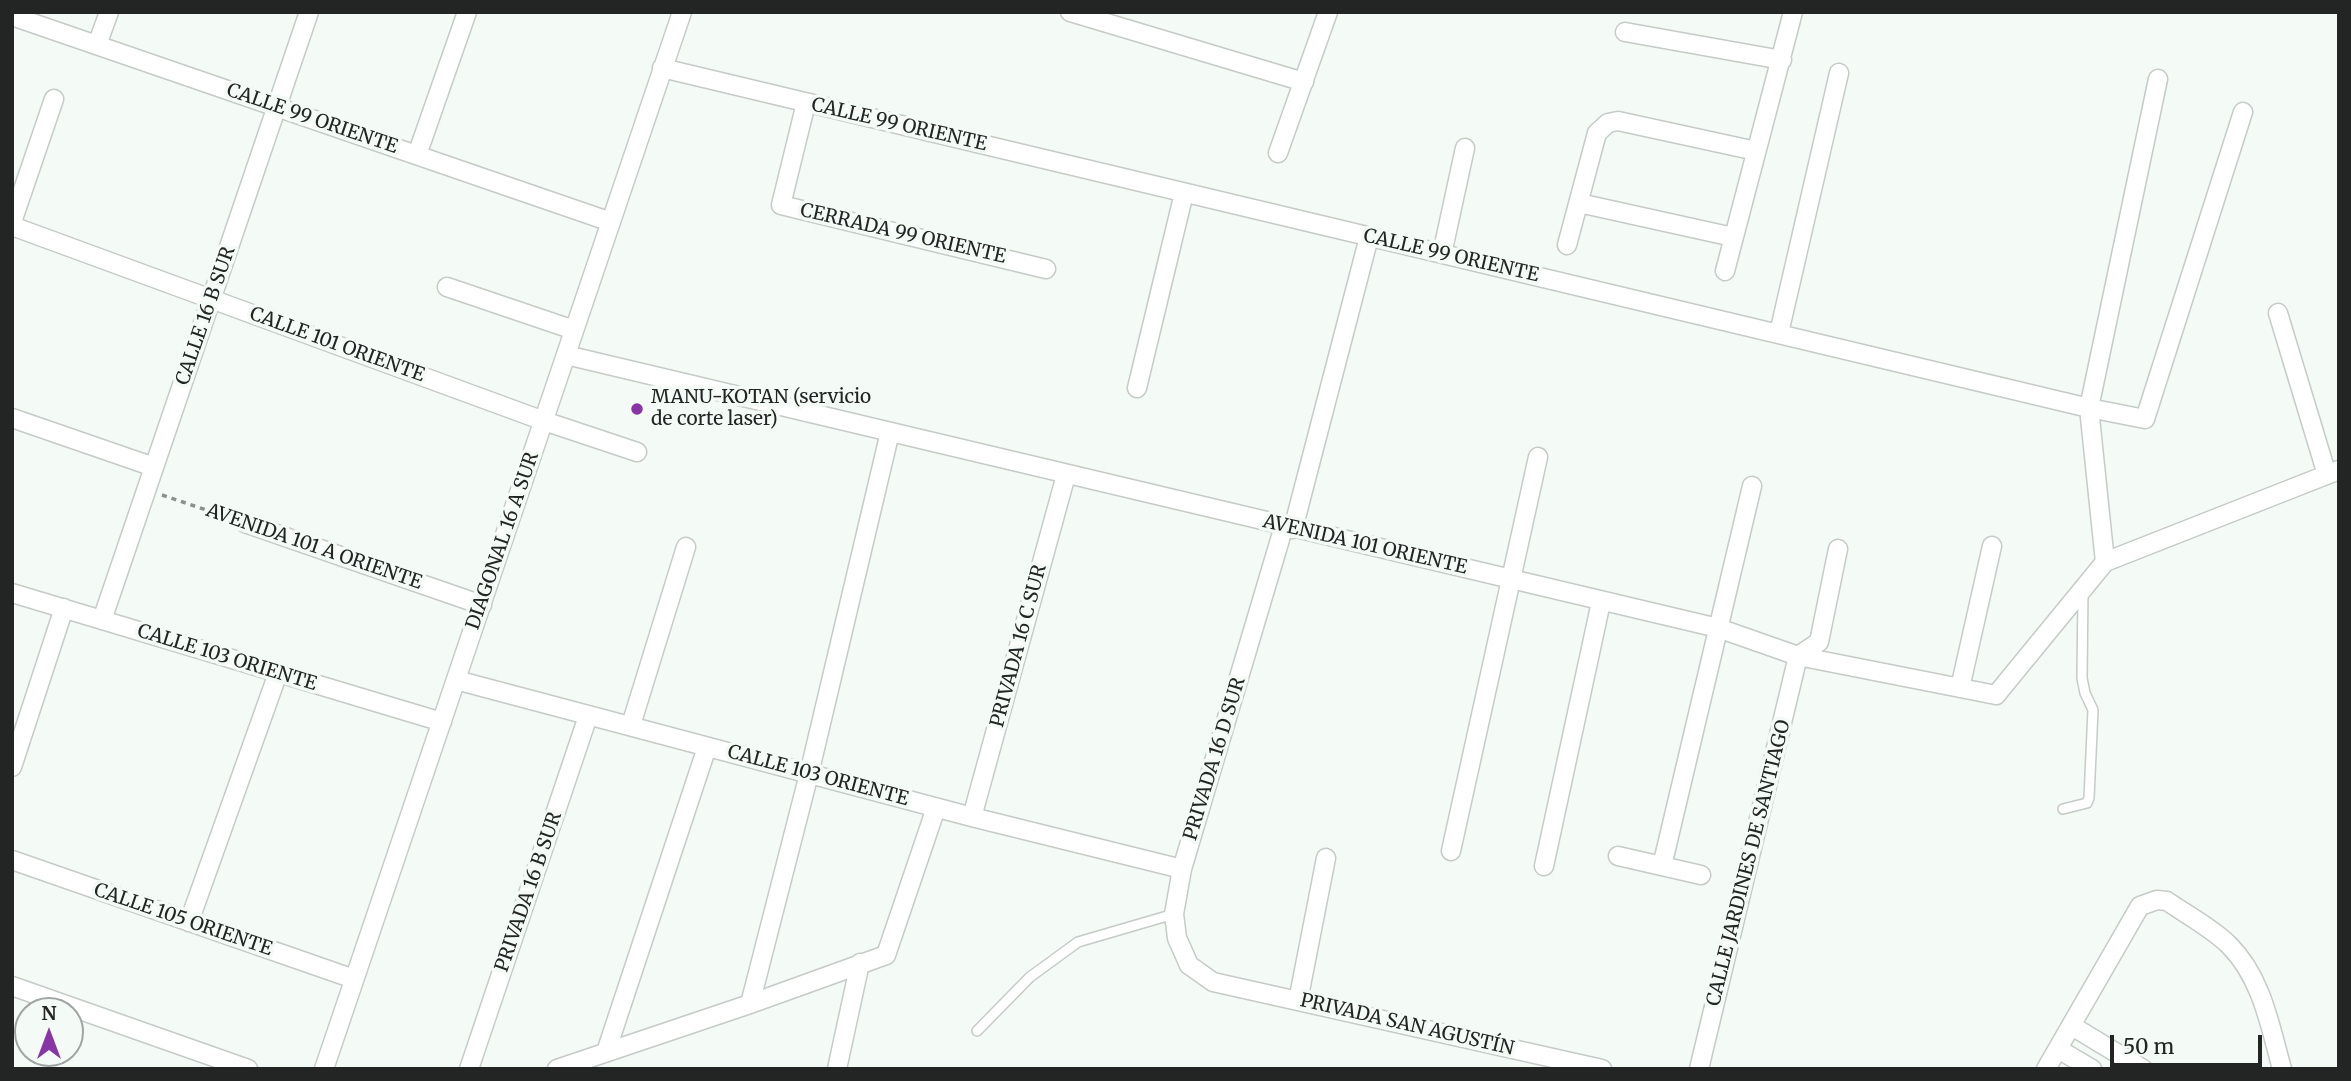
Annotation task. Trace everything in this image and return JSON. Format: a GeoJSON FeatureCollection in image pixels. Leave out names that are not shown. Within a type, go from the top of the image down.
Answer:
{"type":"FeatureCollection","features":[{"type":"Feature","properties":{"kind":"street"},"geometry":{"type":"LineString","coordinates":[[97,45],[109,12]]}},
{"type":"Feature","properties":{"kind":"street","name":"CALLE 16 B SUR"},"geometry":{"type":"LineString","coordinates":[[102,620],[309,12]]}},
{"type":"Feature","properties":{"kind":"street"},"geometry":{"type":"LineString","coordinates":[[417,155],[467,12]]}},
{"type":"Feature","properties":{"kind":"street","name":"DIAGONAL 16 A SUR"},"geometry":{"type":"LineString","coordinates":[[324,1069],[682,12]]}},
{"type":"Feature","properties":{"kind":"street"},"geometry":{"type":"LineString","coordinates":[[1070,12],[1102,17],[1304,82]]}},
{"type":"Feature","properties":{"kind":"street"},"geometry":{"type":"LineString","coordinates":[[1278,153],[1328,12]]}},
{"type":"Feature","properties":{"kind":"street"},"geometry":{"type":"LineString","coordinates":[[1726,271],[1793,12]]}},
{"type":"Feature","properties":{"kind":"street","name":"CALLE 99 ORIENTE"},"geometry":{"type":"LineString","coordinates":[[12,16],[611,222]]}},
{"type":"Feature","properties":{"kind":"street"},"geometry":{"type":"LineString","coordinates":[[1625,32],[1782,60]]}},
{"type":"Feature","properties":{"kind":"street","name":"CALLE 99 ORIENTE"},"geometry":{"type":"LineString","coordinates":[[663,68],[2145,419],[2243,112]]}},
{"type":"Feature","properties":{"kind":"street"},"geometry":{"type":"LineString","coordinates":[[1779,333],[1839,73]]}},
{"type":"Feature","properties":{"kind":"street"},"geometry":{"type":"LineString","coordinates":[[2158,79],[2090,408],[2105,562],[2333,472],[2278,313]]}},
{"type":"Feature","properties":{"kind":"street"},"geometry":{"type":"LineString","coordinates":[[12,224],[54,99]]}},
{"type":"Feature","properties":{"kind":"street","name":"CERRADA 99 ORIENTE"},"geometry":{"type":"LineString","coordinates":[[806,103],[782,205],[1046,269]]}},
{"type":"Feature","properties":{"kind":"street"},"geometry":{"type":"LineString","coordinates":[[1567,245],[1597,133],[1608,122],[1618,121],[1756,151]]}},
{"type":"Feature","properties":{"kind":"street"},"geometry":{"type":"LineString","coordinates":[[1442,254],[1465,148]]}},
{"type":"Feature","properties":{"kind":"street"},"geometry":{"type":"LineString","coordinates":[[1137,388],[1184,193]]}},
{"type":"Feature","properties":{"kind":"street"},"geometry":{"type":"LineString","coordinates":[[1580,203],[1733,237]]}},
{"type":"Feature","properties":{"kind":"street","name":"CALLE 101 ORIENTE"},"geometry":{"type":"LineString","coordinates":[[12,224],[544,421],[637,452]]}},
{"type":"Feature","properties":{"kind":"street","name":"PRIVADA 16 D SUR"},"geometry":{"type":"LineString","coordinates":[[1213,982],[1189,965],[1177,937],[1174,914],[1182,869],[1288,527],[1369,237]]}},
{"type":"Feature","properties":{"kind":"street"},"geometry":{"type":"LineString","coordinates":[[447,287],[574,330]]}},
{"type":"Feature","properties":{"kind":"street","name":"AVENIDA 101 ORIENTE"},"geometry":{"type":"LineString","coordinates":[[566,355],[1718,628],[1798,656],[1996,695],[2105,562]]}},
{"type":"Feature","properties":{"kind":"street"},"geometry":{"type":"LineString","coordinates":[[12,418],[154,467]]}},
{"type":"Feature","properties":{"kind":"street"},"geometry":{"type":"LineString","coordinates":[[750,1004],[809,774],[890,432]]}},
{"type":"Feature","properties":{"kind":"street"},"geometry":{"type":"LineString","coordinates":[[1451,850],[1538,457]]}},
{"type":"Feature","properties":{"kind":"street","name":"PRIVADA 16 C SUR"},"geometry":{"type":"LineString","coordinates":[[972,817],[1066,475]]}},
{"type":"Feature","properties":{"kind":"street"},"geometry":{"type":"LineString","coordinates":[[1662,866],[1752,486]]}},
{"type":"Feature","properties":{"kind":"street","name":"AVENIDA 101 A ORIENTE"},"geometry":{"type":"LineString","coordinates":[[245,523],[482,605]]}},
{"type":"Feature","properties":{"kind":"street"},"geometry":{"type":"LineString","coordinates":[[1960,688],[1992,546]]}},
{"type":"Feature","properties":{"kind":"street"},"geometry":{"type":"LineString","coordinates":[[631,725],[686,547]]}},
{"type":"Feature","properties":{"kind":"street"},"geometry":{"type":"LineString","coordinates":[[1798,656],[1819,642],[1838,550]]}},
{"type":"Feature","properties":{"kind":"street","name":"CALLE 103 ORIENTE"},"geometry":{"type":"LineString","coordinates":[[12,593],[442,722]]}},
{"type":"Feature","properties":{"kind":"street"},"geometry":{"type":"LineString","coordinates":[[1544,866],[1601,602]]}},
{"type":"Feature","properties":{"kind":"street"},"geometry":{"type":"LineString","coordinates":[[12,767],[64,608]]}},
{"type":"Feature","properties":{"kind":"street","name":"CALLE JARDINES DE SANTIAGO"},"geometry":{"type":"LineString","coordinates":[[1699,1069],[1798,656]]}},
{"type":"Feature","properties":{"kind":"street"},"geometry":{"type":"LineString","coordinates":[[189,922],[278,673]]}},
{"type":"Feature","properties":{"kind":"street","name":"CALLE 103 ORIENTE"},"geometry":{"type":"LineString","coordinates":[[456,680],[936,808],[1182,869]]}},
{"type":"Feature","properties":{"kind":"street","name":"PRIVADA 16 B SUR"},"geometry":{"type":"LineString","coordinates":[[469,1069],[588,716]]}},
{"type":"Feature","properties":{"kind":"street"},"geometry":{"type":"LineString","coordinates":[[606,1052],[707,747]]}},
{"type":"Feature","properties":{"kind":"street"},"geometry":{"type":"LineString","coordinates":[[556,1069],[886,955],[936,808]]}},
{"type":"Feature","properties":{"kind":"street"},"geometry":{"type":"LineString","coordinates":[[1618,856],[1701,875]]}},
{"type":"Feature","properties":{"kind":"street"},"geometry":{"type":"LineString","coordinates":[[1298,1001],[1326,858]]}},
{"type":"Feature","properties":{"kind":"street","name":"CALLE 105 ORIENTE"},"geometry":{"type":"LineString","coordinates":[[12,860],[354,979]]}},
{"type":"Feature","properties":{"kind":"street"},"geometry":{"type":"LineString","coordinates":[[2046,1069],[2140,906],[2157,900],[2167,901],[2229,944],[2249,969],[2259,990],[2282,1069]]}},
{"type":"Feature","properties":{"kind":"street"},"geometry":{"type":"LineString","coordinates":[[837,1069],[860,964]]}},
{"type":"Feature","properties":{"kind":"street","name":"PRIVADA SAN AGUSTÍN"},"geometry":{"type":"LineString","coordinates":[[1213,982],[1602,1069]]}},
{"type":"Feature","properties":{"kind":"street"},"geometry":{"type":"LineString","coordinates":[[12,986],[248,1069]]}},
{"type":"Feature","properties":{"kind":"street"},"geometry":{"type":"LineString","coordinates":[[2071,1026],[2143,1069]]}},
{"type":"Feature","properties":{"kind":"street"},"geometry":{"type":"LineString","coordinates":[[2058,1049],[2092,1069]]}},
{"type":"Feature","properties":{"kind":"lane"},"geometry":{"type":"LineString","coordinates":[[2063,809],[2084,805],[2088,798],[2093,710],[2082,678],[2083,590]]}},
{"type":"Feature","properties":{"kind":"lane"},"geometry":{"type":"LineString","coordinates":[[977,1031],[1030,977],[1077,942],[1174,914]]}},
{"type":"Feature","properties":{"kind":"path","name":"AVENIDA 101 A ORIENTE"},"geometry":{"type":"LineString","coordinates":[[146,490],[245,523]]}},
{"type":"Feature","properties":{"kind":"place","name":"MANU-KOTAN (servicio de corte laser)"},"geometry":{"type":"Point","coordinates":[637,409]}}]}
